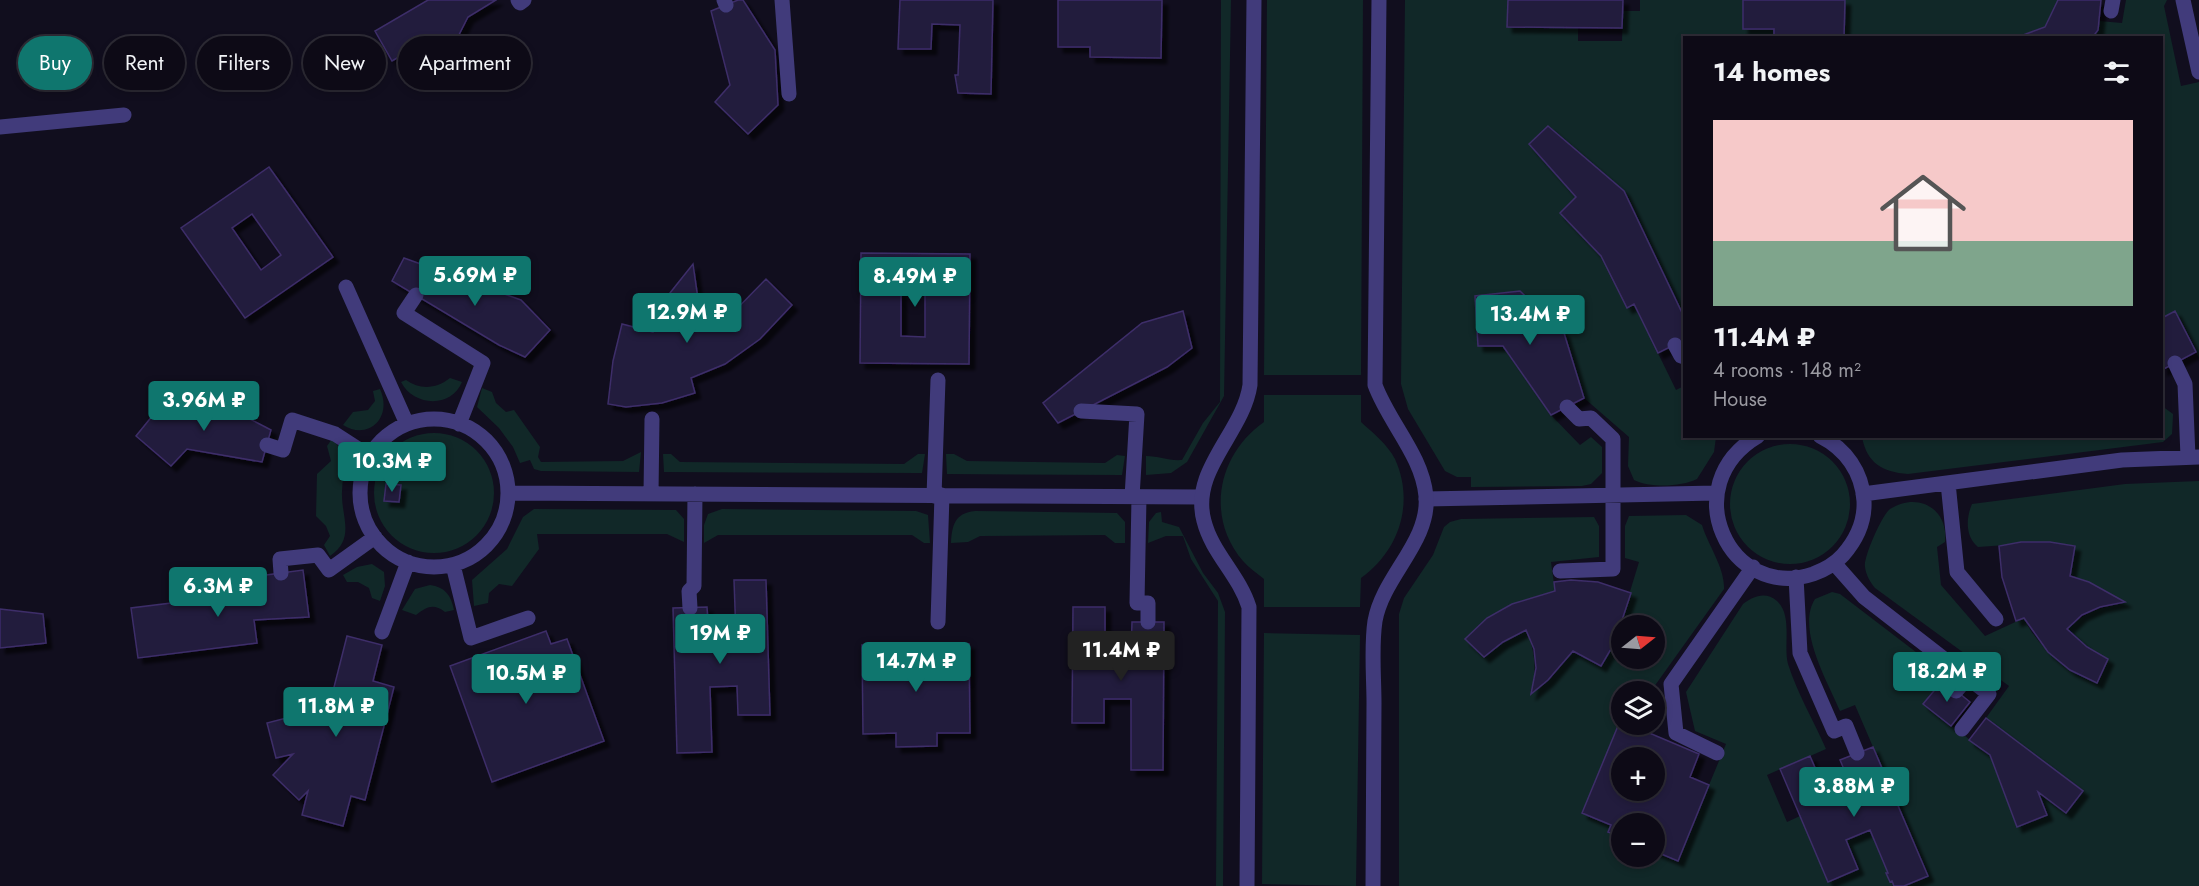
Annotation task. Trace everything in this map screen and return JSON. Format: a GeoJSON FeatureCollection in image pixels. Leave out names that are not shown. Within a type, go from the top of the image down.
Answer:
{"type":"FeatureCollection","features":[{"type":"Feature","properties":{"kind":"street"},"geometry":{"type":"LineString","coordinates":[[518,0],[520,3],[524,0]]}},
{"type":"Feature","properties":{"kind":"street"},"geometry":{"type":"LineString","coordinates":[[782,0],[789,94]]}},
{"type":"Feature","properties":{"kind":"street"},"geometry":{"type":"LineString","coordinates":[[1247,886],[1249,607],[1245,593],[1209,535],[1204,521],[1201,497],[1210,470],[1247,402],[1250,385],[1254,0]]}},
{"type":"Feature","properties":{"kind":"street"},"geometry":{"type":"LineString","coordinates":[[1373,886],[1375,622],[1389,580],[1407,558],[1419,533],[1426,499],[1422,475],[1384,408],[1375,385],[1379,0]]}},
{"type":"Feature","properties":{"kind":"street"},"geometry":{"type":"LineString","coordinates":[[2183,0],[2196,40],[2199,72]]}},
{"type":"Feature","properties":{"kind":"street"},"geometry":{"type":"LineString","coordinates":[[0,127],[124,115]]}},
{"type":"Feature","properties":{"kind":"street"},"geometry":{"type":"LineString","coordinates":[[346,288],[407,424]]}},
{"type":"Feature","properties":{"kind":"street"},"geometry":{"type":"LineString","coordinates":[[416,295],[404,313],[483,363],[459,424]]}},
{"type":"Feature","properties":{"kind":"street"},"geometry":{"type":"LineString","coordinates":[[1675,345],[1683,357]]}},
{"type":"Feature","properties":{"kind":"street"},"geometry":{"type":"LineString","coordinates":[[1863,494],[2122,460],[2193,457],[2185,384],[2175,363]]}},
{"type":"Feature","properties":{"kind":"street"},"geometry":{"type":"LineString","coordinates":[[938,380],[938,622]]}},
{"type":"Feature","properties":{"kind":"street"},"geometry":{"type":"LineString","coordinates":[[1560,571],[1613,568],[1613,439],[1591,418],[1579,419],[1567,406]]}},
{"type":"Feature","properties":{"kind":"street"},"geometry":{"type":"LineString","coordinates":[[1081,411],[1137,414],[1137,603],[1148,603],[1148,622]]}},
{"type":"Feature","properties":{"kind":"street"},"geometry":{"type":"LineString","coordinates":[[433,419],[459,424],[486,440],[498,456],[505,474],[508,493],[505,512],[498,530],[486,546],[471,557],[453,565],[434,567],[397,558],[375,537],[362,513],[360,493],[362,474],[369,456],[381,441],[407,424],[433,419]]}},
{"type":"Feature","properties":{"kind":"street"},"geometry":{"type":"LineString","coordinates":[[651,494],[652,419]]}},
{"type":"Feature","properties":{"kind":"street"},"geometry":{"type":"LineString","coordinates":[[267,445],[283,450],[292,420],[335,434],[369,456]]}},
{"type":"Feature","properties":{"kind":"street"},"geometry":{"type":"LineString","coordinates":[[1741,441],[1716,493],[1717,517],[1723,536],[1734,552],[1753,567],[1766,574],[1796,577],[1822,570],[1834,563],[1851,545],[1860,528],[1863,494],[1857,471],[1846,455],[1829,438]]}},
{"type":"Feature","properties":{"kind":"street"},"geometry":{"type":"LineString","coordinates":[[1948,483],[1957,572],[1996,619]]}},
{"type":"Feature","properties":{"kind":"street"},"geometry":{"type":"LineString","coordinates":[[508,493],[1201,497]]}},
{"type":"Feature","properties":{"kind":"street"},"geometry":{"type":"LineString","coordinates":[[1426,499],[1716,493]]}},
{"type":"Feature","properties":{"kind":"street"},"geometry":{"type":"LineString","coordinates":[[690,608],[690,591],[694,586],[695,494]]}},
{"type":"Feature","properties":{"kind":"street"},"geometry":{"type":"LineString","coordinates":[[281,573],[280,559],[318,555],[328,570],[375,537]]}},
{"type":"Feature","properties":{"kind":"street"},"geometry":{"type":"LineString","coordinates":[[382,632],[408,562]]}},
{"type":"Feature","properties":{"kind":"street"},"geometry":{"type":"LineString","coordinates":[[1834,563],[1864,597],[1989,694],[1962,729]]}},
{"type":"Feature","properties":{"kind":"street"},"geometry":{"type":"LineString","coordinates":[[453,565],[471,638],[528,618]]}},
{"type":"Feature","properties":{"kind":"street"},"geometry":{"type":"LineString","coordinates":[[1718,753],[1676,733],[1671,684],[1753,567]]}},
{"type":"Feature","properties":{"kind":"street"},"geometry":{"type":"LineString","coordinates":[[1796,577],[1800,653],[1834,731],[1846,726],[1857,753]]}},
{"type":"Feature","properties":{"kind":"street"},"geometry":{"type":"LineString","coordinates":[[1956,691],[1968,677]]}},
{"type":"Feature","properties":{"kind":"green space"},"geometry":{"type":"Polygon","coordinates":[[[1221,0],[1231,0],[1224,396],[1187,462],[1171,473],[1146,475],[1146,456],[1182,460],[1203,423],[1220,402],[1221,0]]]}},
{"type":"Feature","properties":{"kind":"green space"},"geometry":{"type":"Polygon","coordinates":[[[1267,0],[1363,0],[1361,375],[1264,375],[1267,0]]]}},
{"type":"Feature","properties":{"kind":"green space"},"geometry":{"type":"Polygon","coordinates":[[[1405,0],[1508,0],[1508,27],[1578,28],[1578,41],[1622,41],[1623,11],[1640,11],[1640,0],[1743,0],[1743,29],[1774,29],[1774,36],[1683,36],[1683,315],[1624,191],[1548,126],[1529,144],[1576,197],[1560,213],[1601,256],[1627,308],[1634,304],[1676,390],[1683,386],[1683,438],[1716,438],[1714,452],[1697,479],[1683,484],[1666,485],[1641,483],[1634,480],[1628,466],[1629,437],[1584,398],[1564,333],[1520,291],[1475,296],[1478,346],[1503,346],[1551,415],[1580,445],[1591,437],[1602,447],[1602,473],[1591,484],[1471,487],[1471,477],[1457,477],[1445,471],[1408,409],[1401,384],[1405,0]]]}},
{"type":"Feature","properties":{"kind":"green space"},"geometry":{"type":"Polygon","coordinates":[[[1845,0],[2058,0],[2045,27],[2018,36],[1844,36],[1845,0]]]}},
{"type":"Feature","properties":{"kind":"green space"},"geometry":{"type":"Polygon","coordinates":[[[2126,0],[2167,0],[2164,6],[2181,86],[2199,82],[2199,358],[2175,312],[2163,318],[2163,36],[2094,36],[2098,30],[2099,21],[2122,23],[2126,0]]]}},
{"type":"Feature","properties":{"kind":"green space"},"geometry":{"type":"Polygon","coordinates":[[[450,378],[462,382],[457,391],[450,397],[432,401],[414,396],[401,382],[406,380],[422,387],[428,387],[450,378]]]}},
{"type":"Feature","properties":{"kind":"green space"},"geometry":{"type":"Polygon","coordinates":[[[482,388],[492,392],[496,403],[506,412],[514,410],[540,447],[538,457],[541,462],[623,461],[641,452],[639,472],[541,471],[534,469],[530,460],[520,463],[513,447],[499,428],[477,407],[482,388]]]}},
{"type":"Feature","properties":{"kind":"green space"},"geometry":{"type":"Polygon","coordinates":[[[380,389],[383,409],[376,424],[361,430],[343,425],[353,412],[368,410],[375,401],[373,391],[380,389]]]}},
{"type":"Feature","properties":{"kind":"green space"},"geometry":{"type":"Polygon","coordinates":[[[1264,395],[1361,395],[1361,422],[1384,444],[1395,459],[1401,476],[1403,492],[1400,525],[1385,554],[1361,578],[1360,607],[1264,607],[1264,579],[1245,564],[1231,544],[1224,525],[1221,506],[1222,487],[1227,468],[1236,451],[1248,435],[1264,422],[1264,395]]]}},
{"type":"Feature","properties":{"kind":"green space"},"geometry":{"type":"Polygon","coordinates":[[[2163,407],[2173,414],[2172,434],[2163,442],[1908,474],[1883,468],[1872,460],[1862,438],[2163,438],[2163,407]]]}},
{"type":"Feature","properties":{"kind":"green space"},"geometry":{"type":"Polygon","coordinates":[[[434,433],[457,438],[476,451],[489,470],[494,493],[489,516],[476,535],[457,548],[434,553],[411,548],[392,535],[379,516],[374,493],[379,470],[392,451],[411,438],[434,433]]]}},
{"type":"Feature","properties":{"kind":"green space"},"geometry":{"type":"Polygon","coordinates":[[[332,439],[345,454],[342,501],[345,534],[343,542],[330,556],[324,545],[330,536],[326,526],[316,516],[317,474],[331,461],[327,446],[332,439]]]}},
{"type":"Feature","properties":{"kind":"green space"},"geometry":{"type":"Polygon","coordinates":[[[1790,444],[1813,449],[1832,462],[1845,481],[1850,504],[1845,527],[1832,546],[1813,559],[1790,564],[1767,559],[1748,546],[1735,527],[1730,504],[1735,481],[1748,462],[1767,449],[1790,444]]]}},
{"type":"Feature","properties":{"kind":"green space"},"geometry":{"type":"Polygon","coordinates":[[[663,454],[671,454],[680,462],[904,464],[918,454],[925,454],[922,473],[664,472],[663,454]]]}},
{"type":"Feature","properties":{"kind":"green space"},"geometry":{"type":"Polygon","coordinates":[[[946,454],[954,454],[967,461],[1105,463],[1117,455],[1125,456],[1122,475],[947,474],[946,454]]]}},
{"type":"Feature","properties":{"kind":"green space"},"geometry":{"type":"Polygon","coordinates":[[[2199,481],[2199,886],[1904,886],[1928,875],[1855,705],[1840,711],[1822,671],[1811,640],[1809,625],[1810,611],[1815,599],[1832,592],[1840,594],[1946,675],[1923,704],[1990,755],[2017,827],[2047,815],[2038,792],[2066,813],[2082,791],[1986,718],[2009,686],[1875,588],[1868,578],[1865,567],[1870,546],[1882,519],[1890,509],[1911,502],[1930,506],[1942,520],[1945,530],[1945,542],[1937,547],[1941,585],[1985,636],[2024,618],[2037,639],[2054,657],[2097,683],[2108,659],[2087,647],[2067,629],[2088,613],[2125,602],[2089,582],[2070,576],[2075,546],[2050,542],[1978,547],[1971,538],[1968,527],[1972,504],[2125,484],[2199,481]]]}},
{"type":"Feature","properties":{"kind":"green space"},"geometry":{"type":"Polygon","coordinates":[[[534,509],[676,510],[684,519],[684,542],[667,534],[537,534],[539,549],[512,586],[499,584],[489,593],[488,603],[474,606],[472,580],[507,549],[523,517],[534,509]]]}},
{"type":"Feature","properties":{"kind":"green space"},"geometry":{"type":"Polygon","coordinates":[[[722,509],[916,511],[928,515],[930,543],[924,543],[912,535],[718,535],[704,543],[704,525],[708,514],[722,509]]]}},
{"type":"Feature","properties":{"kind":"green space"},"geometry":{"type":"Polygon","coordinates":[[[975,511],[1117,513],[1125,522],[1125,543],[1115,543],[1105,535],[980,536],[968,542],[951,543],[952,531],[959,517],[975,511]]]}},
{"type":"Feature","properties":{"kind":"green space"},"geometry":{"type":"Polygon","coordinates":[[[1161,512],[1162,522],[1179,527],[1203,573],[1218,593],[1225,612],[1223,886],[1216,886],[1218,601],[1191,559],[1183,536],[1166,536],[1148,543],[1149,522],[1156,513],[1161,512]]]}},
{"type":"Feature","properties":{"kind":"green space"},"geometry":{"type":"Polygon","coordinates":[[[1686,515],[1702,525],[1722,573],[1724,589],[1658,681],[1611,681],[1611,735],[1615,735],[1582,813],[1611,825],[1609,832],[1611,833],[1611,867],[1665,867],[1665,855],[1678,860],[1726,744],[1695,731],[1686,692],[1743,604],[1764,595],[1777,601],[1785,614],[1788,664],[1826,749],[1767,775],[1787,822],[1800,816],[1846,840],[1870,830],[1888,873],[1889,882],[1892,881],[1894,886],[1399,886],[1399,614],[1404,598],[1433,555],[1444,527],[1450,522],[1461,519],[1594,517],[1599,526],[1599,557],[1551,562],[1555,591],[1507,608],[1486,621],[1466,638],[1484,657],[1503,642],[1526,630],[1532,646],[1534,661],[1532,693],[1548,680],[1573,651],[1601,666],[1611,649],[1611,669],[1665,669],[1665,615],[1623,615],[1639,562],[1625,558],[1625,526],[1629,516],[1686,515]]]}},
{"type":"Feature","properties":{"kind":"green space"},"geometry":{"type":"Polygon","coordinates":[[[372,564],[384,572],[385,586],[380,601],[372,598],[369,588],[358,582],[347,582],[343,575],[357,567],[372,564]]]}},
{"type":"Feature","properties":{"kind":"green space"},"geometry":{"type":"Polygon","coordinates":[[[430,585],[446,593],[454,610],[445,612],[430,607],[416,615],[402,610],[415,589],[430,585]]]}},
{"type":"Feature","properties":{"kind":"green space"},"geometry":{"type":"Polygon","coordinates":[[[1264,633],[1360,635],[1356,886],[1262,884],[1264,633]]]}},
{"type":"Feature","properties":{"kind":"building"},"geometry":{"type":"Polygon","coordinates":[[[428,0],[496,0],[468,17],[458,36],[398,36],[398,58],[392,61],[386,50],[386,36],[378,36],[375,31],[428,0]]]}},
{"type":"Feature","properties":{"kind":"building"},"geometry":{"type":"Polygon","coordinates":[[[743,0],[775,50],[778,105],[748,134],[715,102],[730,85],[711,11],[743,0]]]}},
{"type":"Feature","properties":{"kind":"building"},"geometry":{"type":"Polygon","coordinates":[[[900,0],[993,0],[991,94],[958,93],[955,75],[958,75],[960,25],[932,24],[931,49],[898,49],[900,0]]]}},
{"type":"Feature","properties":{"kind":"building"},"geometry":{"type":"Polygon","coordinates":[[[1058,0],[1162,0],[1161,58],[1090,57],[1090,47],[1058,47],[1058,0]]]}},
{"type":"Feature","properties":{"kind":"building"},"geometry":{"type":"Polygon","coordinates":[[[1508,0],[1623,0],[1622,28],[1507,27],[1508,0]]]}},
{"type":"Feature","properties":{"kind":"building"},"geometry":{"type":"Polygon","coordinates":[[[1743,0],[1845,0],[1844,36],[1774,36],[1774,29],[1743,29],[1743,0]]]}},
{"type":"Feature","properties":{"kind":"building"},"geometry":{"type":"Polygon","coordinates":[[[2058,0],[2101,0],[2098,30],[2094,36],[2020,36],[2045,27],[2058,0]]]}},
{"type":"Feature","properties":{"kind":"building"},"geometry":{"type":"Polygon","coordinates":[[[1548,126],[1624,191],[1683,315],[1683,340],[1658,353],[1634,304],[1627,308],[1601,256],[1560,213],[1576,197],[1529,144],[1548,126]]]}},
{"type":"Feature","properties":{"kind":"building"},"geometry":{"type":"Polygon","coordinates":[[[269,167],[333,257],[245,318],[181,228],[269,167]],[[252,214],[232,228],[261,270],[281,255],[252,214]]]}},
{"type":"Feature","properties":{"kind":"building"},"geometry":{"type":"Polygon","coordinates":[[[861,253],[970,254],[969,364],[860,363],[861,253]],[[901,285],[901,336],[925,337],[925,285],[901,285]]]}},
{"type":"Feature","properties":{"kind":"building"},"geometry":{"type":"Polygon","coordinates":[[[404,258],[521,300],[550,330],[525,357],[499,345],[392,281],[404,258]]]}},
{"type":"Feature","properties":{"kind":"building"},"geometry":{"type":"Polygon","coordinates":[[[693,264],[698,299],[708,317],[718,328],[766,279],[792,305],[760,339],[725,364],[691,378],[695,393],[662,403],[626,407],[608,404],[613,361],[622,324],[653,332],[670,293],[693,264]]]}},
{"type":"Feature","properties":{"kind":"building"},"geometry":{"type":"Polygon","coordinates":[[[1520,291],[1564,333],[1584,398],[1551,415],[1503,346],[1478,346],[1475,296],[1520,291]]]}},
{"type":"Feature","properties":{"kind":"building"},"geometry":{"type":"Polygon","coordinates":[[[1183,311],[1192,348],[1167,367],[1058,423],[1043,403],[1142,323],[1183,311]]]}},
{"type":"Feature","properties":{"kind":"building"},"geometry":{"type":"Polygon","coordinates":[[[2175,311],[2196,352],[2163,369],[2163,317],[2175,311]]]}},
{"type":"Feature","properties":{"kind":"building"},"geometry":{"type":"Polygon","coordinates":[[[217,402],[271,430],[262,462],[187,449],[171,466],[136,436],[162,404],[217,402]]]}},
{"type":"Feature","properties":{"kind":"building"},"geometry":{"type":"Polygon","coordinates":[[[386,484],[401,485],[399,502],[384,501],[386,484]]]}},
{"type":"Feature","properties":{"kind":"building"},"geometry":{"type":"Polygon","coordinates":[[[2021,542],[2050,542],[2075,546],[2070,576],[2089,582],[2125,602],[2100,607],[2082,615],[2067,629],[2087,647],[2108,659],[2097,683],[2070,670],[2048,652],[2024,618],[2016,621],[2002,577],[1999,546],[2021,542]]]}},
{"type":"Feature","properties":{"kind":"building"},"geometry":{"type":"Polygon","coordinates":[[[303,570],[309,617],[254,620],[257,643],[138,658],[131,608],[262,592],[259,576],[303,570]]]}},
{"type":"Feature","properties":{"kind":"building"},"geometry":{"type":"Polygon","coordinates":[[[734,580],[766,580],[770,715],[738,715],[737,686],[710,687],[712,752],[677,753],[673,608],[707,607],[709,637],[736,636],[734,580]]]}},
{"type":"Feature","properties":{"kind":"building"},"geometry":{"type":"Polygon","coordinates":[[[1571,580],[1598,582],[1631,593],[1624,615],[1611,615],[1611,649],[1601,666],[1573,651],[1548,680],[1531,694],[1536,668],[1534,649],[1526,630],[1503,642],[1484,657],[1465,639],[1487,618],[1512,604],[1555,591],[1554,582],[1571,580]]]}},
{"type":"Feature","properties":{"kind":"building"},"geometry":{"type":"Polygon","coordinates":[[[1073,607],[1105,607],[1105,653],[1131,653],[1132,622],[1164,622],[1163,770],[1131,770],[1131,699],[1104,699],[1104,723],[1072,723],[1073,607]]]}},
{"type":"Feature","properties":{"kind":"building"},"geometry":{"type":"Polygon","coordinates":[[[0,609],[43,614],[46,643],[0,648],[0,609]]]}},
{"type":"Feature","properties":{"kind":"building"},"geometry":{"type":"Polygon","coordinates":[[[546,631],[551,644],[567,639],[604,741],[492,782],[450,666],[546,631]]]}},
{"type":"Feature","properties":{"kind":"building"},"geometry":{"type":"Polygon","coordinates":[[[347,636],[382,645],[373,681],[394,687],[365,800],[351,796],[343,826],[302,815],[308,791],[299,800],[273,775],[293,754],[276,758],[267,723],[329,707],[347,636]]]}},
{"type":"Feature","properties":{"kind":"building"},"geometry":{"type":"Polygon","coordinates":[[[969,644],[970,733],[937,733],[937,746],[896,747],[896,733],[863,734],[862,645],[898,645],[898,651],[931,651],[931,645],[969,644]]]}},
{"type":"Feature","properties":{"kind":"building"},"geometry":{"type":"Polygon","coordinates":[[[1943,680],[1970,702],[1951,726],[1923,704],[1943,680]]]}},
{"type":"Feature","properties":{"kind":"building"},"geometry":{"type":"Polygon","coordinates":[[[1986,718],[2083,791],[2066,813],[2038,792],[2047,815],[2017,827],[1990,755],[1969,740],[1986,718]]]}},
{"type":"Feature","properties":{"kind":"building"},"geometry":{"type":"Polygon","coordinates":[[[1614,735],[1654,735],[1699,754],[1690,777],[1709,785],[1678,861],[1665,856],[1665,813],[1611,813],[1611,825],[1582,813],[1614,735]]]}},
{"type":"Feature","properties":{"kind":"building"},"geometry":{"type":"Polygon","coordinates":[[[1873,747],[1928,876],[1904,886],[1894,886],[1892,881],[1890,882],[1870,830],[1846,840],[1858,869],[1828,882],[1780,769],[1810,756],[1828,798],[1852,788],[1840,760],[1873,747]]]}}]}
